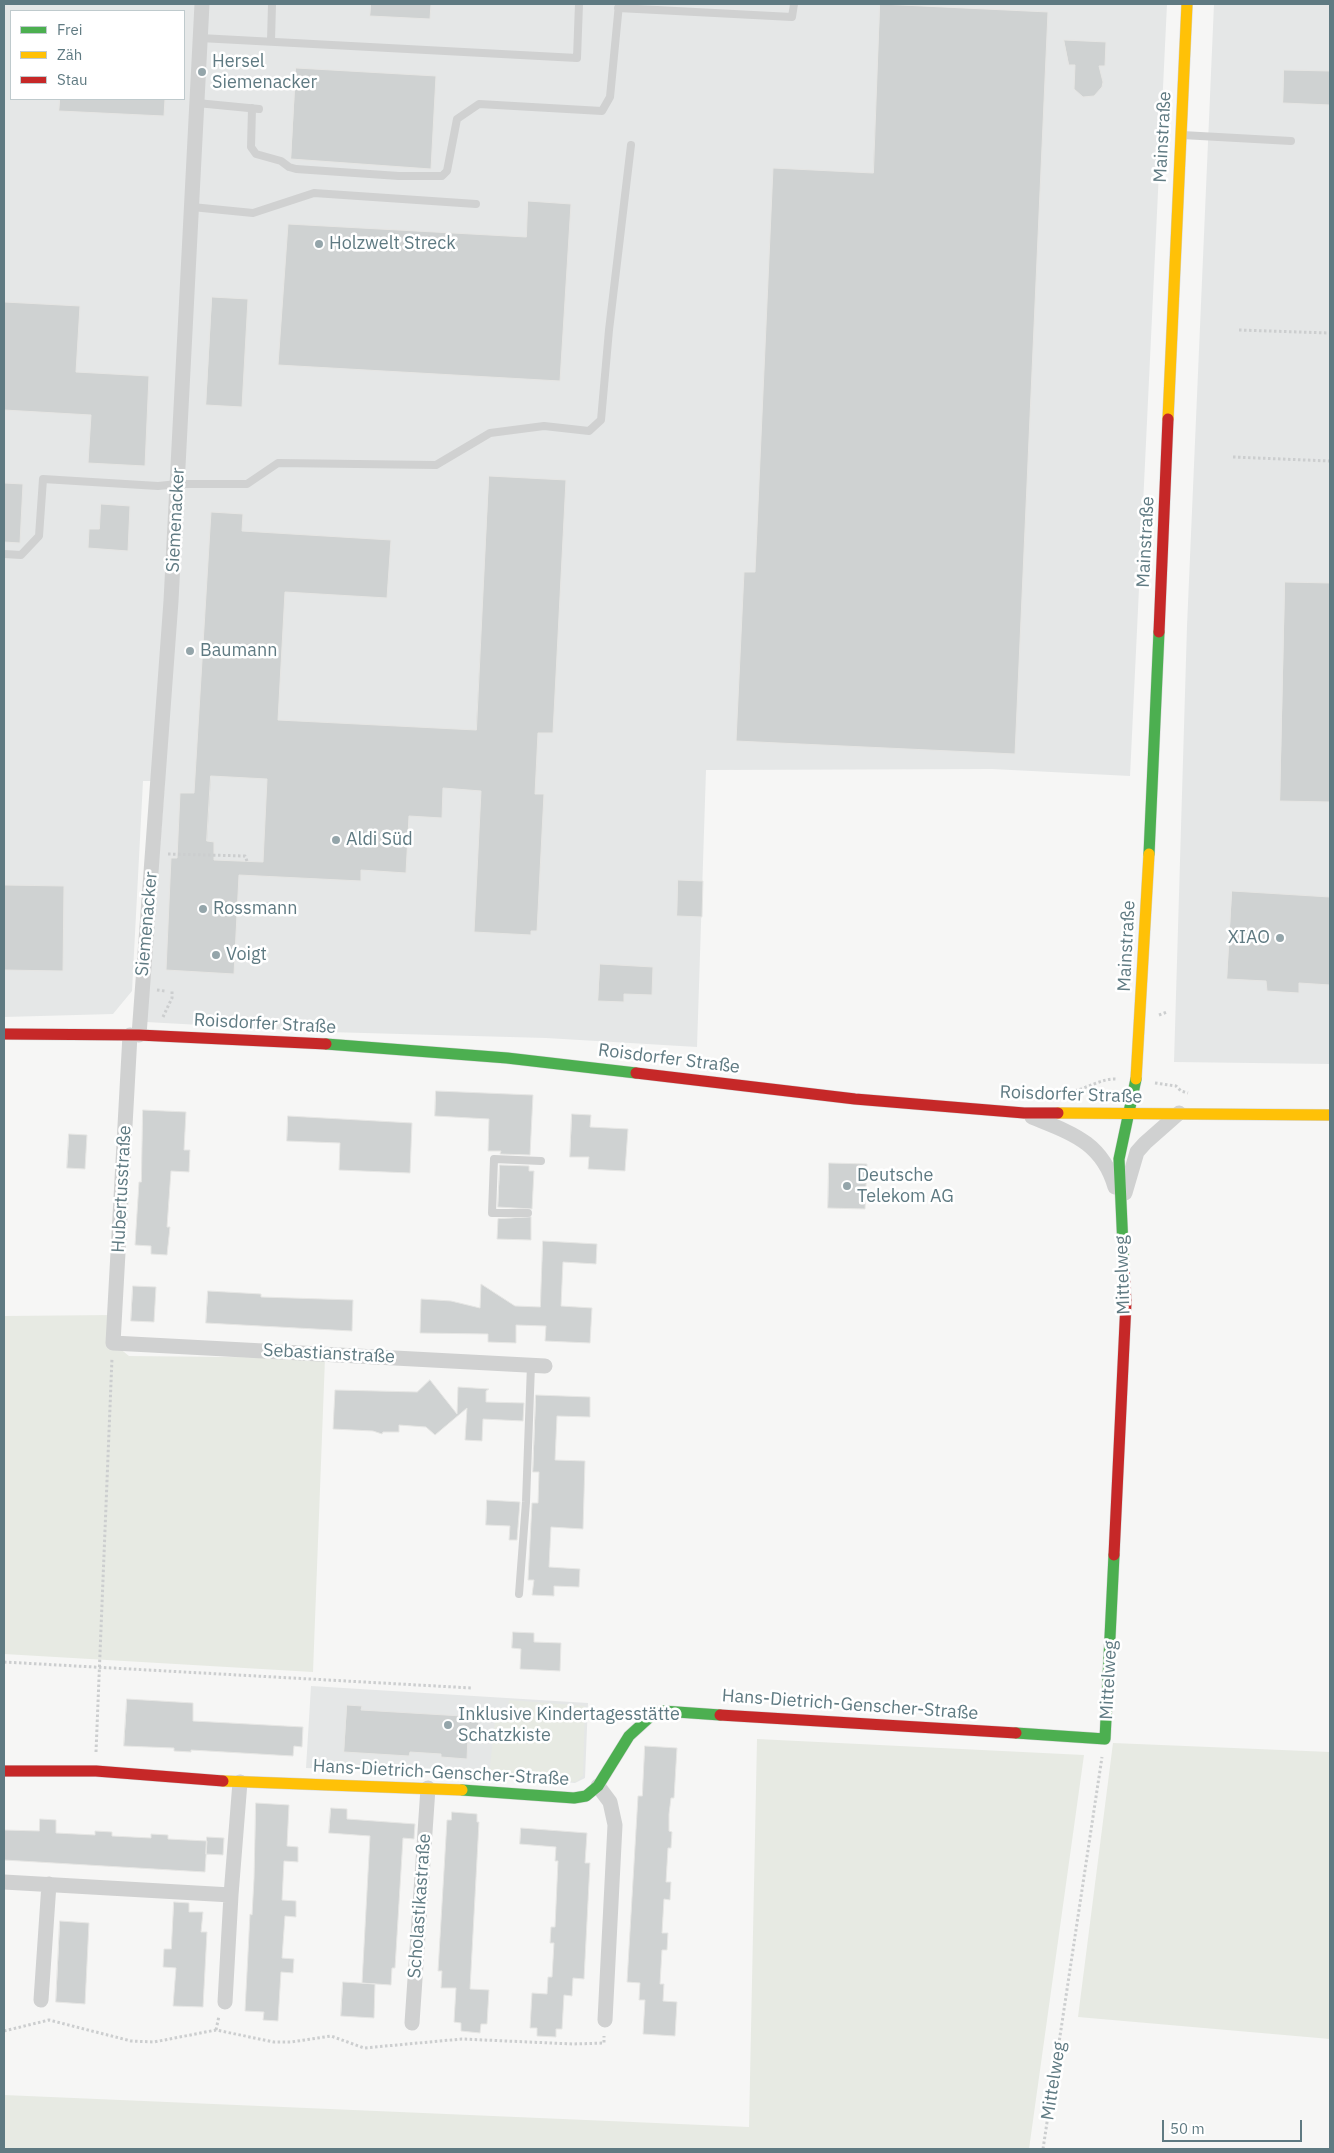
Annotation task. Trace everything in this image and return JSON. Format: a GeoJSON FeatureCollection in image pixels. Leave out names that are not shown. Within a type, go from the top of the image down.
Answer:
{"type":"FeatureCollection","features":[{"type":"Feature","properties":{"kind":"street","name":"Siemenacker"},"geometry":{"type":"LineString","coordinates":[[134,1035],[153,854],[178,484],[202,4]]}},
{"type":"Feature","properties":{"kind":"street","name":"Mainstraße"},"geometry":{"type":"LineString","coordinates":[[1136,1081],[1154,762],[1187,4]]}},
{"type":"Feature","properties":{"kind":"street","name":"Roisdorfer Straße"},"geometry":{"type":"LineString","coordinates":[[4,1034],[134,1035],[282,1041],[507,1058],[855,1098],[1024,1113],[1330,1115]]}},
{"type":"Feature","properties":{"kind":"street","name":"Hubertusstraße"},"geometry":{"type":"LineString","coordinates":[[113,1343],[134,1035]]}},
{"type":"Feature","properties":{"kind":"street","name":"Mittelweg"},"geometry":{"type":"LineString","coordinates":[[1105,1739],[1126,1302],[1119,1159],[1136,1081]]}},
{"type":"Feature","properties":{"kind":"street","name":"Mittelweg"},"geometry":{"type":"LineString","coordinates":[[1024,1113],[1076,1135],[1091,1146],[1103,1158],[1111,1173],[1120,1206]]}},
{"type":"Feature","properties":{"kind":"street","name":"Mittelweg"},"geometry":{"type":"LineString","coordinates":[[1120,1206],[1137,1152],[1179,1114]]}},
{"type":"Feature","properties":{"kind":"street","name":"Sebastianstraße"},"geometry":{"type":"LineString","coordinates":[[113,1343],[538,1366]]}},
{"type":"Feature","properties":{"kind":"street","name":"Hans-Dietrich-Genscher-Straße"},"geometry":{"type":"LineString","coordinates":[[4,1771],[96,1771],[240,1782],[428,1788],[574,1798],[586,1796],[598,1786],[629,1736],[652,1715],[664,1711],[1105,1739]]}},
{"type":"Feature","properties":{"kind":"street"},"geometry":{"type":"LineString","coordinates":[[225,2002],[240,1782]]}},
{"type":"Feature","properties":{"kind":"street"},"geometry":{"type":"LineString","coordinates":[[598,1786],[610,1802],[614,1825],[605,2020]]}},
{"type":"Feature","properties":{"kind":"street","name":"Scholastikastraße"},"geometry":{"type":"LineString","coordinates":[[412,2023],[428,1788]]}},
{"type":"Feature","properties":{"kind":"street"},"geometry":{"type":"LineString","coordinates":[[4,1882],[231,1895]]}},
{"type":"Feature","properties":{"kind":"street"},"geometry":{"type":"LineString","coordinates":[[41,2000],[49,1884]]}},
{"type":"Feature","properties":{"kind":"lane"},"geometry":{"type":"LineString","coordinates":[[271,41],[272,4]]}},
{"type":"Feature","properties":{"kind":"lane"},"geometry":{"type":"LineString","coordinates":[[200,38],[577,58],[579,4]]}},
{"type":"Feature","properties":{"kind":"lane"},"geometry":{"type":"LineString","coordinates":[[197,103],[255,108],[251,147],[256,154],[281,161],[288,167],[399,176],[442,176],[447,171],[457,119],[479,104],[602,111],[610,97],[619,6],[792,17],[794,4]]}},
{"type":"Feature","properties":{"kind":"lane"},"geometry":{"type":"LineString","coordinates":[[1180,135],[1291,141]]}},
{"type":"Feature","properties":{"kind":"lane"},"geometry":{"type":"LineString","coordinates":[[4,554],[21,555],[39,536],[43,479],[158,486],[178,484],[247,484],[278,463],[436,465],[490,432],[544,426],[589,431],[601,420],[609,330],[631,146]]}},
{"type":"Feature","properties":{"kind":"lane"},"geometry":{"type":"LineString","coordinates":[[192,207],[253,213],[314,193],[476,204]]}},
{"type":"Feature","properties":{"kind":"lane"},"geometry":{"type":"LineString","coordinates":[[528,1213],[492,1213],[494,1159],[541,1161]]}},
{"type":"Feature","properties":{"kind":"lane"},"geometry":{"type":"LineString","coordinates":[[519,1594],[538,1366]]}},
{"type":"Feature","properties":{"kind":"path"},"geometry":{"type":"LineString","coordinates":[[1239,330],[1330,333]]}},
{"type":"Feature","properties":{"kind":"path"},"geometry":{"type":"LineString","coordinates":[[1233,457],[1329,461]]}},
{"type":"Feature","properties":{"kind":"path"},"geometry":{"type":"LineString","coordinates":[[153,854],[245,856],[247,861]]}},
{"type":"Feature","properties":{"kind":"path"},"geometry":{"type":"LineString","coordinates":[[161,1020],[172,998],[172,991]]}},
{"type":"Feature","properties":{"kind":"path"},"geometry":{"type":"LineString","coordinates":[[96,1771],[113,1343]]}},
{"type":"Feature","properties":{"kind":"path"},"geometry":{"type":"LineString","coordinates":[[4,1662],[472,1688]]}},
{"type":"Feature","properties":{"kind":"path","name":"Mittelweg"},"geometry":{"type":"LineString","coordinates":[[1043,2149],[1105,1739]]}},
{"type":"Feature","properties":{"kind":"path"},"geometry":{"type":"LineString","coordinates":[[4,2031],[49,2020],[132,2041],[154,2042],[216,2030],[274,2042],[292,2042],[331,2036],[364,2048],[462,2038],[572,2044],[604,2043],[605,2020]]}},
{"type":"Feature","properties":{"kind":"shaded area"},"geometry":{"type":"Polygon","coordinates":[[[4,4],[1167,4],[1130,776],[992,769],[706,770],[697,1047],[546,1038],[328,1032],[146,1022],[165,781],[143,781],[132,991],[113,1014],[4,1017],[4,4]]]}},
{"type":"Feature","properties":{"kind":"shaded area"},"geometry":{"type":"Polygon","coordinates":[[[1214,4],[1330,4],[1330,1064],[1174,1062],[1187,626],[1214,4]]]}},
{"type":"Feature","properties":{"kind":"shaded area"},"geometry":{"type":"Polygon","coordinates":[[[114,1315],[113,1343],[129,1356],[325,1358],[313,1672],[4,1654],[4,1316],[114,1315]]]}},
{"type":"Feature","properties":{"kind":"shaded area","name":"Inklusive Kindertagesstätte Schatzkiste"},"geometry":{"type":"Polygon","coordinates":[[[311,1686],[588,1703],[585,1778],[575,1783],[440,1773],[306,1768],[311,1686]]]}},
{"type":"Feature","properties":{"kind":"shaded area"},"geometry":{"type":"Polygon","coordinates":[[[509,1700],[585,1706],[583,1776],[576,1782],[489,1775],[495,1720],[508,1717],[509,1700]]]}},
{"type":"Feature","properties":{"kind":"shaded area"},"geometry":{"type":"Polygon","coordinates":[[[757,1739],[1084,1755],[1029,2149],[4,2149],[4,2095],[749,2127],[757,1739]]]}},
{"type":"Feature","properties":{"kind":"shaded area"},"geometry":{"type":"Polygon","coordinates":[[[1113,1743],[1330,1752],[1330,2039],[1078,2017],[1113,1743]]]}},
{"type":"Feature","properties":{"kind":"building"},"geometry":{"type":"Polygon","coordinates":[[[371,4],[431,4],[430,19],[370,16],[371,4]]]}},
{"type":"Feature","properties":{"kind":"building"},"geometry":{"type":"Polygon","coordinates":[[[880,4],[1048,12],[1015,754],[736,741],[744,572],[755,572],[773,168],[873,173],[880,4]]]}},
{"type":"Feature","properties":{"kind":"building"},"geometry":{"type":"Polygon","coordinates":[[[1064,40],[1106,42],[1105,66],[1099,66],[1103,82],[1102,87],[1094,96],[1083,97],[1074,89],[1075,65],[1069,65],[1064,40]]]}},
{"type":"Feature","properties":{"kind":"building"},"geometry":{"type":"Polygon","coordinates":[[[296,68],[436,76],[431,169],[291,159],[296,68]]]}},
{"type":"Feature","properties":{"kind":"building"},"geometry":{"type":"Polygon","coordinates":[[[1284,70],[1330,71],[1330,105],[1283,103],[1284,70]]]}},
{"type":"Feature","properties":{"kind":"building"},"geometry":{"type":"Polygon","coordinates":[[[60,100],[165,100],[164,116],[59,111],[60,100]]]}},
{"type":"Feature","properties":{"kind":"building"},"geometry":{"type":"Polygon","coordinates":[[[528,201],[571,204],[560,381],[278,365],[288,224],[526,237],[528,201]]]}},
{"type":"Feature","properties":{"kind":"building"},"geometry":{"type":"Polygon","coordinates":[[[212,297],[248,299],[242,407],[206,405],[212,297]]]}},
{"type":"Feature","properties":{"kind":"building"},"geometry":{"type":"Polygon","coordinates":[[[4,302],[80,306],[76,372],[149,376],[145,466],[88,463],[91,415],[4,410],[4,302]]]}},
{"type":"Feature","properties":{"kind":"building"},"geometry":{"type":"Polygon","coordinates":[[[489,476],[566,480],[553,733],[538,733],[535,794],[544,794],[537,931],[531,931],[531,935],[474,932],[481,791],[443,788],[442,818],[409,816],[406,873],[361,870],[361,881],[239,875],[234,974],[166,970],[171,858],[177,858],[180,793],[194,793],[211,512],[243,514],[242,531],[391,540],[387,598],[285,592],[278,720],[476,730],[489,476]],[[211,776],[207,841],[214,842],[214,860],[263,862],[267,779],[211,776]]]}},
{"type":"Feature","properties":{"kind":"building"},"geometry":{"type":"Polygon","coordinates":[[[4,483],[23,484],[20,543],[4,542],[4,483]]]}},
{"type":"Feature","properties":{"kind":"building"},"geometry":{"type":"Polygon","coordinates":[[[101,504],[130,506],[128,551],[88,548],[89,529],[99,529],[101,504]]]}},
{"type":"Feature","properties":{"kind":"building"},"geometry":{"type":"Polygon","coordinates":[[[1285,582],[1330,583],[1330,802],[1280,801],[1285,582]]]}},
{"type":"Feature","properties":{"kind":"building"},"geometry":{"type":"Polygon","coordinates":[[[678,880],[703,881],[702,917],[677,916],[678,880]]]}},
{"type":"Feature","properties":{"kind":"building"},"geometry":{"type":"Polygon","coordinates":[[[4,885],[64,886],[63,971],[4,970],[4,885]]]}},
{"type":"Feature","properties":{"kind":"building","name":"XIAO"},"geometry":{"type":"Polygon","coordinates":[[[1232,891],[1330,897],[1330,985],[1299,983],[1299,993],[1267,991],[1266,981],[1227,979],[1232,891]]]}},
{"type":"Feature","properties":{"kind":"building"},"geometry":{"type":"Polygon","coordinates":[[[600,964],[653,967],[652,995],[624,994],[624,1002],[598,1001],[600,964]]]}},
{"type":"Feature","properties":{"kind":"building"},"geometry":{"type":"Polygon","coordinates":[[[436,1091],[533,1095],[530,1155],[500,1154],[501,1151],[488,1151],[489,1119],[435,1116],[436,1091]]]}},
{"type":"Feature","properties":{"kind":"building"},"geometry":{"type":"Polygon","coordinates":[[[143,1110],[186,1112],[184,1150],[190,1150],[189,1172],[171,1171],[167,1227],[170,1227],[167,1255],[151,1254],[151,1246],[135,1245],[139,1182],[141,1182],[143,1110]]]}},
{"type":"Feature","properties":{"kind":"building"},"geometry":{"type":"Polygon","coordinates":[[[572,1114],[591,1115],[590,1127],[628,1129],[625,1171],[588,1169],[589,1157],[570,1157],[572,1114]]]}},
{"type":"Feature","properties":{"kind":"building"},"geometry":{"type":"Polygon","coordinates":[[[288,1116],[412,1123],[410,1173],[339,1170],[340,1143],[287,1141],[288,1116]]]}},
{"type":"Feature","properties":{"kind":"building"},"geometry":{"type":"Polygon","coordinates":[[[69,1134],[87,1135],[85,1169],[67,1168],[69,1134]]]}},
{"type":"Feature","properties":{"kind":"building","name":"Deutsche Telekom AG"},"geometry":{"type":"Polygon","coordinates":[[[829,1163],[867,1164],[865,1209],[828,1208],[829,1163]]]}},
{"type":"Feature","properties":{"kind":"building"},"geometry":{"type":"Polygon","coordinates":[[[500,1165],[529,1166],[529,1171],[534,1171],[532,1209],[498,1207],[500,1165]]]}},
{"type":"Feature","properties":{"kind":"building"},"geometry":{"type":"Polygon","coordinates":[[[531,1217],[531,1240],[497,1239],[498,1219],[531,1217]]]}},
{"type":"Feature","properties":{"kind":"building"},"geometry":{"type":"Polygon","coordinates":[[[543,1241],[597,1244],[596,1264],[563,1262],[561,1306],[592,1308],[590,1343],[545,1341],[546,1326],[516,1325],[516,1343],[488,1342],[488,1334],[420,1333],[421,1299],[451,1301],[480,1308],[481,1284],[515,1306],[540,1307],[543,1241]]]}},
{"type":"Feature","properties":{"kind":"building"},"geometry":{"type":"Polygon","coordinates":[[[133,1286],[156,1287],[154,1322],[131,1321],[133,1286]]]}},
{"type":"Feature","properties":{"kind":"building"},"geometry":{"type":"Polygon","coordinates":[[[208,1291],[261,1294],[261,1297],[353,1300],[352,1331],[206,1323],[208,1291]]]}},
{"type":"Feature","properties":{"kind":"building"},"geometry":{"type":"Polygon","coordinates":[[[430,1380],[457,1414],[458,1387],[489,1389],[486,1391],[486,1402],[524,1403],[523,1421],[483,1419],[482,1441],[465,1440],[467,1408],[435,1435],[426,1427],[399,1425],[399,1432],[383,1432],[382,1434],[373,1431],[333,1429],[335,1390],[417,1392],[430,1380]]]}},
{"type":"Feature","properties":{"kind":"building"},"geometry":{"type":"Polygon","coordinates":[[[536,1395],[590,1397],[590,1417],[557,1416],[555,1460],[585,1461],[583,1529],[551,1527],[549,1567],[580,1569],[579,1587],[554,1586],[554,1596],[532,1595],[534,1580],[528,1580],[532,1503],[538,1503],[539,1472],[533,1472],[536,1395]]]}},
{"type":"Feature","properties":{"kind":"building"},"geometry":{"type":"Polygon","coordinates":[[[487,1500],[520,1502],[517,1540],[509,1540],[510,1526],[486,1525],[487,1500]]]}},
{"type":"Feature","properties":{"kind":"building"},"geometry":{"type":"Polygon","coordinates":[[[513,1632],[534,1633],[534,1642],[561,1643],[560,1671],[520,1669],[521,1649],[512,1648],[513,1632]]]}},
{"type":"Feature","properties":{"kind":"building"},"geometry":{"type":"Polygon","coordinates":[[[127,1699],[193,1703],[193,1721],[303,1727],[302,1747],[294,1746],[293,1756],[191,1750],[191,1752],[174,1751],[174,1748],[124,1746],[127,1699]]]}},
{"type":"Feature","properties":{"kind":"building"},"geometry":{"type":"Polygon","coordinates":[[[347,1705],[362,1706],[361,1710],[479,1717],[478,1737],[468,1736],[467,1759],[441,1757],[441,1754],[410,1752],[409,1756],[344,1752],[347,1705]]]}},
{"type":"Feature","properties":{"kind":"building"},"geometry":{"type":"Polygon","coordinates":[[[645,1746],[677,1748],[674,1798],[671,1798],[669,1814],[669,1831],[672,1832],[671,1848],[668,1848],[666,1882],[671,1882],[670,1900],[664,1899],[662,1933],[668,1933],[667,1950],[662,1950],[660,1984],[664,1984],[663,2001],[677,2002],[675,2036],[643,2034],[645,2000],[639,2000],[640,1983],[627,1982],[638,1796],[642,1796],[645,1746]]]}},
{"type":"Feature","properties":{"kind":"building"},"geometry":{"type":"Polygon","coordinates":[[[256,1803],[289,1805],[287,1846],[298,1847],[298,1862],[284,1861],[282,1900],[296,1901],[296,1917],[285,1916],[282,1958],[294,1959],[293,1973],[281,1972],[278,2021],[263,2020],[264,2012],[245,2011],[250,1914],[252,1915],[254,1879],[256,1803]]]}},
{"type":"Feature","properties":{"kind":"building"},"geometry":{"type":"Polygon","coordinates":[[[331,1808],[347,1809],[347,1819],[415,1824],[414,1839],[403,1838],[395,1968],[392,1968],[391,1985],[362,1983],[370,1836],[329,1833],[331,1808]]]}},
{"type":"Feature","properties":{"kind":"building"},"geometry":{"type":"Polygon","coordinates":[[[452,1812],[477,1814],[477,1822],[479,1822],[470,1989],[489,1990],[487,2024],[481,2024],[480,2033],[461,2031],[461,2023],[454,2022],[456,1988],[441,1988],[442,1971],[438,1971],[447,1820],[451,1820],[452,1812]]]}},
{"type":"Feature","properties":{"kind":"building"},"geometry":{"type":"Polygon","coordinates":[[[40,1819],[56,1820],[56,1833],[95,1835],[95,1831],[112,1832],[112,1836],[151,1838],[151,1834],[168,1835],[168,1839],[207,1841],[205,1872],[4,1860],[4,1830],[39,1831],[40,1819]]]}},
{"type":"Feature","properties":{"kind":"building"},"geometry":{"type":"Polygon","coordinates":[[[521,1828],[587,1833],[585,1863],[590,1863],[584,1979],[573,1978],[572,1996],[564,1995],[562,2029],[556,2029],[556,2037],[537,2036],[537,2028],[530,2028],[532,1993],[547,1994],[548,1977],[552,1977],[554,1943],[550,1943],[551,1927],[555,1927],[558,1861],[555,1861],[556,1847],[520,1844],[521,1828]]]}},
{"type":"Feature","properties":{"kind":"building"},"geometry":{"type":"Polygon","coordinates":[[[207,1837],[224,1838],[223,1855],[206,1854],[207,1837]]]}},
{"type":"Feature","properties":{"kind":"building"},"geometry":{"type":"Polygon","coordinates":[[[174,1902],[189,1903],[189,1912],[203,1912],[201,1932],[207,1932],[203,2007],[173,2006],[176,1968],[163,1967],[164,1949],[171,1949],[174,1902]]]}},
{"type":"Feature","properties":{"kind":"building"},"geometry":{"type":"Polygon","coordinates":[[[60,1921],[89,1923],[85,2004],[56,2002],[60,1921]]]}},
{"type":"Feature","properties":{"kind":"building"},"geometry":{"type":"Polygon","coordinates":[[[343,1982],[375,1984],[374,2018],[341,2016],[343,1982]]]}},
{"type":"Feature","properties":{"kind":"traffic: fast"},"geometry":{"type":"LineString","coordinates":[[1149,854],[1159,632]]}},
{"type":"Feature","properties":{"kind":"traffic: fast"},"geometry":{"type":"LineString","coordinates":[[326,1044],[507,1058],[636,1073]]}},
{"type":"Feature","properties":{"kind":"traffic: fast"},"geometry":{"type":"LineString","coordinates":[[1124,1269],[1119,1159],[1136,1079]]}},
{"type":"Feature","properties":{"kind":"traffic: fast"},"geometry":{"type":"LineString","coordinates":[[1016,1733],[1105,1739],[1114,1555]]}},
{"type":"Feature","properties":{"kind":"traffic: fast"},"geometry":{"type":"LineString","coordinates":[[462,1790],[574,1798],[586,1796],[598,1786],[629,1736],[652,1715],[663,1711],[720,1715]]}},
{"type":"Feature","properties":{"kind":"traffic: slow"},"geometry":{"type":"LineString","coordinates":[[1168,419],[1187,4]]}},
{"type":"Feature","properties":{"kind":"traffic: slow"},"geometry":{"type":"LineString","coordinates":[[1136,1079],[1149,854]]}},
{"type":"Feature","properties":{"kind":"traffic: slow"},"geometry":{"type":"LineString","coordinates":[[1058,1113],[1330,1115]]}},
{"type":"Feature","properties":{"kind":"traffic: slow"},"geometry":{"type":"LineString","coordinates":[[223,1781],[462,1790]]}},
{"type":"Feature","properties":{"kind":"traffic: jam"},"geometry":{"type":"LineString","coordinates":[[1159,632],[1168,419]]}},
{"type":"Feature","properties":{"kind":"traffic: jam"},"geometry":{"type":"LineString","coordinates":[[4,1034],[139,1035],[326,1044]]}},
{"type":"Feature","properties":{"kind":"traffic: jam"},"geometry":{"type":"LineString","coordinates":[[636,1073],[855,1099],[1024,1113],[1058,1113]]}},
{"type":"Feature","properties":{"kind":"traffic: jam"},"geometry":{"type":"LineString","coordinates":[[1114,1555],[1126,1302],[1124,1269]]}},
{"type":"Feature","properties":{"kind":"traffic: jam"},"geometry":{"type":"LineString","coordinates":[[720,1715],[1016,1733]]}},
{"type":"Feature","properties":{"kind":"traffic: jam"},"geometry":{"type":"LineString","coordinates":[[4,1771],[96,1771],[223,1781]]}},
{"type":"Feature","properties":{"kind":"place","name":"Hersel Siemenacker"},"geometry":{"type":"Point","coordinates":[202,72]}},
{"type":"Feature","properties":{"kind":"place","name":"Holzwelt Streck"},"geometry":{"type":"Point","coordinates":[319,244]}},
{"type":"Feature","properties":{"kind":"place","name":"Baumann"},"geometry":{"type":"Point","coordinates":[190,651]}},
{"type":"Feature","properties":{"kind":"place","name":"Aldi Süd"},"geometry":{"type":"Point","coordinates":[336,840]}},
{"type":"Feature","properties":{"kind":"place","name":"Rossmann"},"geometry":{"type":"Point","coordinates":[203,909]}},
{"type":"Feature","properties":{"kind":"place","name":"XIAO"},"geometry":{"type":"Point","coordinates":[1280,938]}},
{"type":"Feature","properties":{"kind":"place","name":"Voigt"},"geometry":{"type":"Point","coordinates":[216,955]}},
{"type":"Feature","properties":{"kind":"place","name":"Deutsche Telekom AG"},"geometry":{"type":"Point","coordinates":[847,1186]}},
{"type":"Feature","properties":{"kind":"place","name":"Inklusive Kindertagesstätte Schatzkiste"},"geometry":{"type":"Point","coordinates":[448,1725]}}]}
